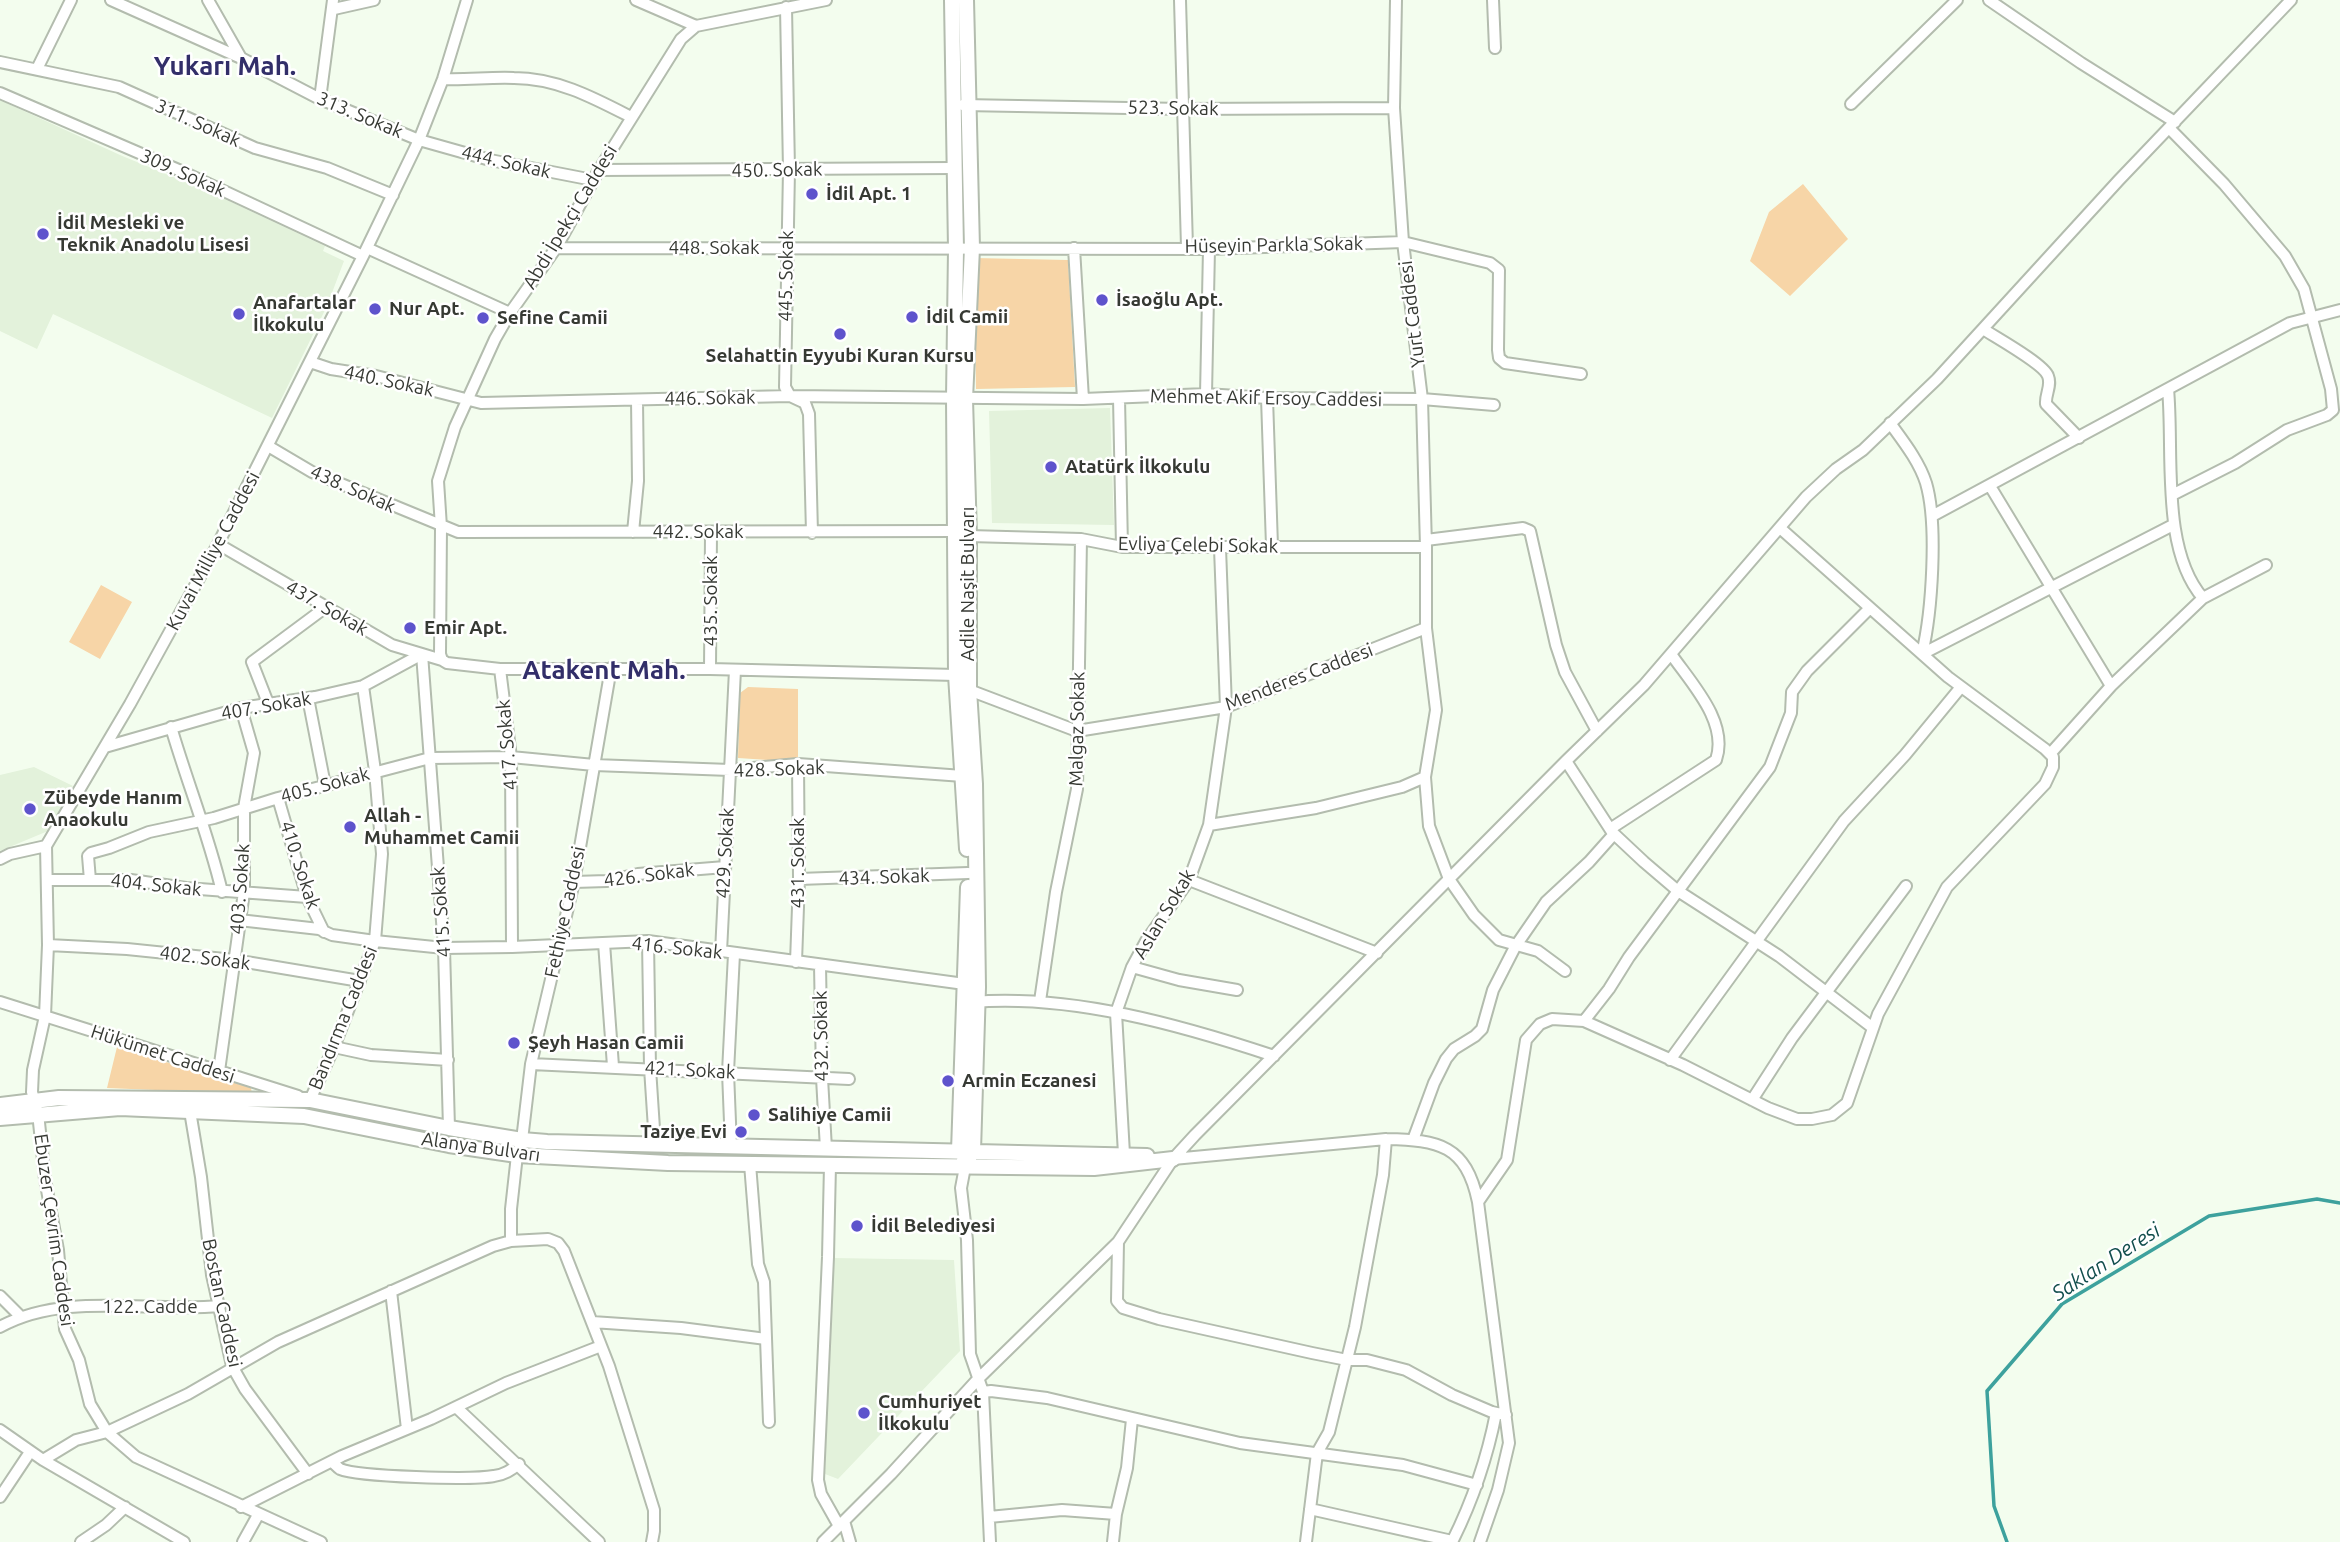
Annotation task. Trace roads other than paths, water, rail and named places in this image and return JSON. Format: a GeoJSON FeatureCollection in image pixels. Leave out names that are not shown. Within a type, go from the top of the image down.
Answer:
{"type":"FeatureCollection","features":[{"type":"Feature","properties":{"kind":"main road","name":"Adile Naşit Bulvarı"},"geometry":{"type":"LineString","coordinates":[[952,0],[960,105],[971,161],[972,248],[960,399]]}},
{"type":"Feature","properties":{"kind":"main road","name":"Adile Naşit Bulvarı"},"geometry":{"type":"LineString","coordinates":[[964,1167],[975,784],[962,533],[954,168],[966,0]]}},
{"type":"Feature","properties":{"kind":"main road","name":"Adile Naşit Bulvarı"},"geometry":{"type":"LineString","coordinates":[[962,533],[956,675],[968,873],[971,994]]}},
{"type":"Feature","properties":{"kind":"main road","name":"Alanya Bulvarı"},"geometry":{"type":"LineString","coordinates":[[0,1118],[73,1098],[310,1100],[522,1140],[731,1147],[1124,1154],[1173,1159]]}},
{"type":"Feature","properties":{"kind":"main road","name":"Alanya Bulvarı"},"geometry":{"type":"LineString","coordinates":[[0,1105],[304,1116],[449,1145],[517,1155],[668,1163],[1094,1168],[1173,1159]]}},
{"type":"Feature","properties":{"kind":"street"},"geometry":{"type":"LineString","coordinates":[[37,68],[71,0]]}},
{"type":"Feature","properties":{"kind":"street","name":"313. Sokak"},"geometry":{"type":"LineString","coordinates":[[111,0],[241,58],[320,99],[419,140]]}},
{"type":"Feature","properties":{"kind":"street"},"geometry":{"type":"LineString","coordinates":[[208,0],[241,58]]}},
{"type":"Feature","properties":{"kind":"street"},"geometry":{"type":"LineString","coordinates":[[320,99],[334,5],[374,0]]}},
{"type":"Feature","properties":{"kind":"street","name":"Kuvai Milliye Caddesi"},"geometry":{"type":"LineString","coordinates":[[46,846],[105,747],[218,544],[365,252],[419,140],[443,79],[467,0]]}},
{"type":"Feature","properties":{"kind":"street"},"geometry":{"type":"LineString","coordinates":[[636,0],[696,26],[826,0]]}},
{"type":"Feature","properties":{"kind":"street"},"geometry":{"type":"LineString","coordinates":[[1180,0],[1186,247]]}},
{"type":"Feature","properties":{"kind":"street","name":"Yurt Caddesi"},"geometry":{"type":"LineString","coordinates":[[1396,0],[1394,107],[1403,242],[1422,399],[1426,628],[1436,710],[1425,777],[1429,826],[1450,879],[1474,915],[1499,940],[1515,947],[1538,951],[1565,971]]}},
{"type":"Feature","properties":{"kind":"street"},"geometry":{"type":"LineString","coordinates":[[1493,0],[1495,48]]}},
{"type":"Feature","properties":{"kind":"street"},"geometry":{"type":"LineString","coordinates":[[1851,104],[1957,0]]}},
{"type":"Feature","properties":{"kind":"street"},"geometry":{"type":"LineString","coordinates":[[1989,0],[2172,125],[2284,256],[2304,289],[2331,389],[2333,410],[2327,415],[2287,430],[2235,463],[2172,495]]}},
{"type":"Feature","properties":{"kind":"street"},"geometry":{"type":"LineString","coordinates":[[823,1542],[891,1474],[978,1379],[1118,1242],[1173,1159],[1644,685],[1780,528],[1836,469],[1863,450],[1937,379],[2291,0]]}},
{"type":"Feature","properties":{"kind":"street","name":"445. Sokak"},"geometry":{"type":"LineString","coordinates":[[786,7],[789,170],[785,387],[790,396],[806,403],[812,533]]}},
{"type":"Feature","properties":{"kind":"street","name":"Abdi İpekçi Caddesi"},"geometry":{"type":"LineString","coordinates":[[442,660],[438,625],[441,527],[438,481],[455,427],[510,313],[556,248],[596,175],[669,55],[681,39],[696,26]]}},
{"type":"Feature","properties":{"kind":"street","name":"311. Sokak"},"geometry":{"type":"LineString","coordinates":[[0,62],[119,87],[255,148],[327,168],[393,195]]}},
{"type":"Feature","properties":{"kind":"street"},"geometry":{"type":"LineString","coordinates":[[443,79],[516,77],[552,83],[591,96],[631,117]]}},
{"type":"Feature","properties":{"kind":"street","name":"309. Sokak"},"geometry":{"type":"LineString","coordinates":[[0,93],[510,313]]}},
{"type":"Feature","properties":{"kind":"street","name":"523. Sokak"},"geometry":{"type":"LineString","coordinates":[[960,105],[1183,109],[1394,107]]}},
{"type":"Feature","properties":{"kind":"street","name":"444. Sokak"},"geometry":{"type":"LineString","coordinates":[[419,140],[490,160],[596,175]]}},
{"type":"Feature","properties":{"kind":"street","name":"450. Sokak"},"geometry":{"type":"LineString","coordinates":[[596,175],[954,168]]}},
{"type":"Feature","properties":{"kind":"street","name":"Hüseyin Parkla Sokak"},"geometry":{"type":"LineString","coordinates":[[956,249],[1209,249],[1403,242],[1490,263],[1499,270],[1498,350],[1499,358],[1505,363],[1581,374]]}},
{"type":"Feature","properties":{"kind":"street","name":"448. Sokak"},"geometry":{"type":"LineString","coordinates":[[556,248],[956,249]]}},
{"type":"Feature","properties":{"kind":"street"},"geometry":{"type":"LineString","coordinates":[[1074,248],[1083,398]]}},
{"type":"Feature","properties":{"kind":"street"},"geometry":{"type":"LineString","coordinates":[[1206,394],[1209,249]]}},
{"type":"Feature","properties":{"kind":"street"},"geometry":{"type":"LineString","coordinates":[[1932,516],[2290,323],[2340,310]]}},
{"type":"Feature","properties":{"kind":"street"},"geometry":{"type":"LineString","coordinates":[[1983,329],[2044,369],[2050,386],[2046,404],[2079,438]]}},
{"type":"Feature","properties":{"kind":"street","name":"440. Sokak"},"geometry":{"type":"LineString","coordinates":[[310,362],[331,369],[452,394],[467,401]]}},
{"type":"Feature","properties":{"kind":"street"},"geometry":{"type":"LineString","coordinates":[[2168,389],[2173,525],[2195,588],[2203,598]]}},
{"type":"Feature","properties":{"kind":"street","name":"Mehmet Akif Ersoy Caddesi"},"geometry":{"type":"LineString","coordinates":[[960,399],[1119,398],[1206,394],[1268,398],[1422,399],[1494,405]]}},
{"type":"Feature","properties":{"kind":"street","name":"446. Sokak"},"geometry":{"type":"LineString","coordinates":[[467,401],[481,403],[790,396],[960,399]]}},
{"type":"Feature","properties":{"kind":"street"},"geometry":{"type":"LineString","coordinates":[[1119,398],[1122,547]]}},
{"type":"Feature","properties":{"kind":"street"},"geometry":{"type":"LineString","coordinates":[[1268,398],[1272,546]]}},
{"type":"Feature","properties":{"kind":"street"},"geometry":{"type":"LineString","coordinates":[[633,532],[638,481],[637,400]]}},
{"type":"Feature","properties":{"kind":"street"},"geometry":{"type":"LineString","coordinates":[[1890,423],[1926,482],[1932,516],[1929,624],[1922,654]]}},
{"type":"Feature","properties":{"kind":"street","name":"438. Sokak"},"geometry":{"type":"LineString","coordinates":[[268,446],[312,472],[441,527]]}},
{"type":"Feature","properties":{"kind":"street"},"geometry":{"type":"LineString","coordinates":[[1990,486],[2111,686]]}},
{"type":"Feature","properties":{"kind":"street"},"geometry":{"type":"LineString","coordinates":[[1922,654],[2173,525]]}},
{"type":"Feature","properties":{"kind":"street","name":"442. Sokak"},"geometry":{"type":"LineString","coordinates":[[441,527],[458,532],[962,533]]}},
{"type":"Feature","properties":{"kind":"street","name":"Evliya Çelebi Sokak"},"geometry":{"type":"LineString","coordinates":[[962,533],[1081,539],[1122,547],[1220,548],[1426,544],[1523,528],[1530,531],[1556,645],[1565,672],[1597,731]]}},
{"type":"Feature","properties":{"kind":"street"},"geometry":{"type":"LineString","coordinates":[[1478,1202],[1507,1160],[1526,1040],[1540,1024],[1552,1019],[1584,1021],[1752,1100],[1797,1118],[1812,1119],[1832,1115],[1847,1103],[1878,1014],[1947,887],[2045,784],[2053,767],[2053,757],[2050,754],[1961,687],[1780,528]]}},
{"type":"Feature","properties":{"kind":"street","name":"435. Sokak"},"geometry":{"type":"LineString","coordinates":[[710,669],[711,533]]}},
{"type":"Feature","properties":{"kind":"street","name":"Malgaz Sokak"},"geometry":{"type":"LineString","coordinates":[[1040,1001],[1056,892],[1077,789],[1081,539]]}},
{"type":"Feature","properties":{"kind":"street","name":"437. Sokak"},"geometry":{"type":"LineString","coordinates":[[218,544],[392,645],[442,660]]}},
{"type":"Feature","properties":{"kind":"street","name":"Aslan Sokak"},"geometry":{"type":"LineString","coordinates":[[1124,1154],[1116,1013],[1132,967],[1188,880],[1209,825],[1226,708],[1220,548]]}},
{"type":"Feature","properties":{"kind":"street"},"geometry":{"type":"LineString","coordinates":[[2050,754],[2111,686],[2203,598],[2266,565]]}},
{"type":"Feature","properties":{"kind":"street"},"geometry":{"type":"LineString","coordinates":[[268,703],[252,662],[326,607]]}},
{"type":"Feature","properties":{"kind":"street"},"geometry":{"type":"LineString","coordinates":[[1584,1021],[1770,766],[1791,713],[1792,692],[1807,671],[1870,608]]}},
{"type":"Feature","properties":{"kind":"street","name":"Menderes Caddesi"},"geometry":{"type":"LineString","coordinates":[[969,691],[1077,731],[1226,708],[1426,628]]}},
{"type":"Feature","properties":{"kind":"street","name":"407. Sokak"},"geometry":{"type":"LineString","coordinates":[[105,747],[241,708],[363,686],[422,654]]}},
{"type":"Feature","properties":{"kind":"street","name":"415. Sokak"},"geometry":{"type":"LineString","coordinates":[[422,654],[444,948],[449,1128]]}},
{"type":"Feature","properties":{"kind":"street"},"geometry":{"type":"LineString","coordinates":[[1413,1140],[1446,1059],[1454,1049],[1475,1036],[1482,1028],[1493,990],[1515,947],[1546,902],[1589,862],[1612,832],[1716,760],[1720,750],[1718,733],[1708,708],[1671,654]]}},
{"type":"Feature","properties":{"kind":"street"},"geometry":{"type":"LineString","coordinates":[[442,660],[476,668],[500,669],[710,669],[956,675]]}},
{"type":"Feature","properties":{"kind":"street","name":"Fethiye Caddesi"},"geometry":{"type":"LineString","coordinates":[[511,1241],[511,1209],[517,1155],[522,1140],[531,1063],[574,882],[611,668]]}},
{"type":"Feature","properties":{"kind":"street","name":"417. Sokak"},"geometry":{"type":"LineString","coordinates":[[500,669],[510,757],[512,947]]}},
{"type":"Feature","properties":{"kind":"street","name":"429. Sokak"},"geometry":{"type":"LineString","coordinates":[[721,952],[735,670]]}},
{"type":"Feature","properties":{"kind":"street","name":"Bandırma Caddesi"},"geometry":{"type":"LineString","coordinates":[[310,1100],[375,942],[382,854],[375,771],[363,686]]}},
{"type":"Feature","properties":{"kind":"street"},"geometry":{"type":"LineString","coordinates":[[1670,1060],[1844,821],[1905,755],[1961,687]]}},
{"type":"Feature","properties":{"kind":"street"},"geometry":{"type":"LineString","coordinates":[[308,698],[325,785]]}},
{"type":"Feature","properties":{"kind":"street","name":"403. Sokak"},"geometry":{"type":"LineString","coordinates":[[219,1071],[244,892],[244,808],[254,753],[241,708]]}},
{"type":"Feature","properties":{"kind":"street"},"geometry":{"type":"LineString","coordinates":[[171,727],[214,856],[222,892]]}},
{"type":"Feature","properties":{"kind":"street","name":"405. Sokak"},"geometry":{"type":"LineString","coordinates":[[90,880],[88,856],[91,853],[149,832],[430,758],[510,757],[594,765]]}},
{"type":"Feature","properties":{"kind":"street"},"geometry":{"type":"LineString","coordinates":[[1566,761],[1612,832],[1678,891],[1779,956],[1873,1028]]}},
{"type":"Feature","properties":{"kind":"street","name":"428. Sokak"},"geometry":{"type":"LineString","coordinates":[[594,765],[730,771],[797,764],[963,776]]}},
{"type":"Feature","properties":{"kind":"street","name":"431. Sokak"},"geometry":{"type":"LineString","coordinates":[[796,961],[799,878],[797,764]]}},
{"type":"Feature","properties":{"kind":"street"},"geometry":{"type":"LineString","coordinates":[[1209,825],[1316,808],[1402,787],[1425,777]]}},
{"type":"Feature","properties":{"kind":"street","name":"410. Sokak"},"geometry":{"type":"LineString","coordinates":[[278,798],[307,897],[324,932]]}},
{"type":"Feature","properties":{"kind":"street"},"geometry":{"type":"LineString","coordinates":[[0,859],[46,846],[48,945],[45,1016],[33,1070],[36,1106]]}},
{"type":"Feature","properties":{"kind":"street","name":"426. Sokak"},"geometry":{"type":"LineString","coordinates":[[574,882],[607,881],[638,874],[725,867]]}},
{"type":"Feature","properties":{"kind":"street","name":"434. Sokak"},"geometry":{"type":"LineString","coordinates":[[799,878],[968,873]]}},
{"type":"Feature","properties":{"kind":"street","name":"404. Sokak"},"geometry":{"type":"LineString","coordinates":[[47,880],[131,880],[222,892],[307,897]]}},
{"type":"Feature","properties":{"kind":"street"},"geometry":{"type":"LineString","coordinates":[[1188,880],[1377,953]]}},
{"type":"Feature","properties":{"kind":"street"},"geometry":{"type":"LineString","coordinates":[[1752,1100],[1792,1038],[1906,886]]}},
{"type":"Feature","properties":{"kind":"street","name":"416. Sokak"},"geometry":{"type":"LineString","coordinates":[[239,920],[319,929],[375,942],[444,948],[648,941],[820,965],[992,999],[1040,1001],[1116,1013],[1209,1034],[1274,1056]]}},
{"type":"Feature","properties":{"kind":"street"},"geometry":{"type":"LineString","coordinates":[[648,941],[650,1068],[655,1144]]}},
{"type":"Feature","properties":{"kind":"street"},"geometry":{"type":"LineString","coordinates":[[604,943],[613,1066]]}},
{"type":"Feature","properties":{"kind":"street","name":"402. Sokak"},"geometry":{"type":"LineString","coordinates":[[48,945],[127,949],[234,960],[360,981]]}},
{"type":"Feature","properties":{"kind":"street"},"geometry":{"type":"LineString","coordinates":[[731,1147],[727,1072],[734,954]]}},
{"type":"Feature","properties":{"kind":"street","name":"432. Sokak"},"geometry":{"type":"LineString","coordinates":[[820,965],[826,1149]]}},
{"type":"Feature","properties":{"kind":"street"},"geometry":{"type":"LineString","coordinates":[[1132,967],[1179,980],[1237,990]]}},
{"type":"Feature","properties":{"kind":"street","name":"Hükümet Caddesi"},"geometry":{"type":"LineString","coordinates":[[0,1002],[310,1100]]}},
{"type":"Feature","properties":{"kind":"street"},"geometry":{"type":"LineString","coordinates":[[334,1047],[371,1055],[448,1060]]}},
{"type":"Feature","properties":{"kind":"street","name":"421. Sokak"},"geometry":{"type":"LineString","coordinates":[[531,1063],[849,1079]]}},
{"type":"Feature","properties":{"kind":"street"},"geometry":{"type":"LineString","coordinates":[[304,1116],[310,1100]]}},
{"type":"Feature","properties":{"kind":"street","name":"Ebuzer Çevrim Caddesi"},"geometry":{"type":"LineString","coordinates":[[36,1106],[45,1179],[58,1250],[65,1329],[79,1360],[90,1404],[107,1432],[136,1457],[321,1542]]}},
{"type":"Feature","properties":{"kind":"street","name":"Bostan Caddesi"},"geometry":{"type":"LineString","coordinates":[[190,1111],[201,1177],[212,1275],[233,1366],[245,1389],[307,1474]]}},
{"type":"Feature","properties":{"kind":"street"},"geometry":{"type":"LineString","coordinates":[[1306,1542],[1317,1453],[1329,1432],[1355,1327],[1386,1139]]}},
{"type":"Feature","properties":{"kind":"street"},"geometry":{"type":"LineString","coordinates":[[1173,1159],[1386,1139],[1413,1140],[1442,1146],[1467,1166],[1474,1180],[1478,1202],[1501,1414],[1509,1443],[1504,1468],[1480,1542]]}},
{"type":"Feature","properties":{"kind":"street"},"geometry":{"type":"LineString","coordinates":[[750,1164],[758,1264],[764,1282],[769,1422]]}},
{"type":"Feature","properties":{"kind":"street"},"geometry":{"type":"LineString","coordinates":[[830,1165],[818,1480],[821,1494],[850,1542]]}},
{"type":"Feature","properties":{"kind":"street"},"geometry":{"type":"LineString","coordinates":[[964,1167],[961,1188],[967,1240],[970,1354],[984,1392],[990,1542]]}},
{"type":"Feature","properties":{"kind":"street"},"geometry":{"type":"LineString","coordinates":[[43,1460],[76,1440],[107,1432],[188,1394],[278,1342],[492,1246],[511,1241],[548,1239],[558,1243],[565,1251],[601,1346],[654,1510],[652,1542]]}},
{"type":"Feature","properties":{"kind":"street"},"geometry":{"type":"LineString","coordinates":[[1118,1242],[1117,1301],[1123,1308],[1159,1319],[1347,1360],[1367,1360],[1406,1370],[1452,1395],[1501,1414]]}},
{"type":"Feature","properties":{"kind":"street"},"geometry":{"type":"LineString","coordinates":[[391,1291],[407,1429]]}},
{"type":"Feature","properties":{"kind":"street"},"geometry":{"type":"LineString","coordinates":[[0,1296],[20,1316]]}},
{"type":"Feature","properties":{"kind":"street","name":"122. Cadde"},"geometry":{"type":"LineString","coordinates":[[0,1327],[20,1316],[95,1306],[220,1306]]}},
{"type":"Feature","properties":{"kind":"street"},"geometry":{"type":"LineString","coordinates":[[592,1322],[681,1328],[766,1339]]}},
{"type":"Feature","properties":{"kind":"street"},"geometry":{"type":"LineString","coordinates":[[241,1507],[332,1462],[506,1383],[601,1346]]}},
{"type":"Feature","properties":{"kind":"street"},"geometry":{"type":"LineString","coordinates":[[984,1392],[1047,1398],[1240,1443],[1403,1465],[1477,1485]]}},
{"type":"Feature","properties":{"kind":"street"},"geometry":{"type":"LineString","coordinates":[[456,1407],[599,1542]]}},
{"type":"Feature","properties":{"kind":"street"},"geometry":{"type":"LineString","coordinates":[[1310,1509],[1452,1542],[1477,1485],[1501,1414]]}},
{"type":"Feature","properties":{"kind":"street"},"geometry":{"type":"LineString","coordinates":[[1113,1542],[1116,1514],[1127,1468],[1132,1419]]}},
{"type":"Feature","properties":{"kind":"street"},"geometry":{"type":"LineString","coordinates":[[0,1430],[43,1460],[184,1542]]}},
{"type":"Feature","properties":{"kind":"street"},"geometry":{"type":"LineString","coordinates":[[0,1497],[30,1452]]}},
{"type":"Feature","properties":{"kind":"street"},"geometry":{"type":"LineString","coordinates":[[332,1462],[341,1469],[360,1473],[422,1477],[494,1476],[509,1472],[519,1464]]}},
{"type":"Feature","properties":{"kind":"street"},"geometry":{"type":"LineString","coordinates":[[81,1542],[125,1507]]}},
{"type":"Feature","properties":{"kind":"street"},"geometry":{"type":"LineString","coordinates":[[989,1517],[1062,1510],[1116,1514]]}},
{"type":"Feature","properties":{"kind":"street"},"geometry":{"type":"LineString","coordinates":[[243,1542],[258,1515]]}},
{"type":"Feature","properties":{"kind":"waterway","name":"Saklan Deresi"},"geometry":{"type":"LineString","coordinates":[[2007,1542],[1994,1506],[1987,1391],[2062,1304],[2209,1216],[2317,1199],[2340,1203]]}},
{"type":"Feature","properties":{"kind":"place","name":"İdil Apt. 1"},"geometry":{"type":"Point","coordinates":[812,194]}},
{"type":"Feature","properties":{"kind":"place","name":"İdil Mesleki ve Teknik Anadolu Lisesi"},"geometry":{"type":"Point","coordinates":[43,234]}},
{"type":"Feature","properties":{"kind":"place","name":"İsaoğlu Apt."},"geometry":{"type":"Point","coordinates":[1102,300]}},
{"type":"Feature","properties":{"kind":"place","name":"Nur Apt."},"geometry":{"type":"Point","coordinates":[375,309]}},
{"type":"Feature","properties":{"kind":"place","name":"Anafartalar İlkokulu"},"geometry":{"type":"Point","coordinates":[239,314]}},
{"type":"Feature","properties":{"kind":"place","name":"İdil Camii"},"geometry":{"type":"Point","coordinates":[912,317]}},
{"type":"Feature","properties":{"kind":"place","name":"Sefine Camii"},"geometry":{"type":"Point","coordinates":[483,318]}},
{"type":"Feature","properties":{"kind":"place","name":"Selahattin Eyyubi Kuran Kursu"},"geometry":{"type":"Point","coordinates":[840,334]}},
{"type":"Feature","properties":{"kind":"place","name":"Atatürk İlkokulu"},"geometry":{"type":"Point","coordinates":[1051,467]}},
{"type":"Feature","properties":{"kind":"place","name":"Emir Apt."},"geometry":{"type":"Point","coordinates":[410,628]}},
{"type":"Feature","properties":{"kind":"place","name":"Zübeyde Hanım Anaokulu"},"geometry":{"type":"Point","coordinates":[30,809]}},
{"type":"Feature","properties":{"kind":"place","name":"Allah - Muhammet Camii"},"geometry":{"type":"Point","coordinates":[350,827]}},
{"type":"Feature","properties":{"kind":"place","name":"Şeyh Hasan Camii"},"geometry":{"type":"Point","coordinates":[514,1043]}},
{"type":"Feature","properties":{"kind":"place","name":"Armin Eczanesi"},"geometry":{"type":"Point","coordinates":[948,1081]}},
{"type":"Feature","properties":{"kind":"place","name":"Salihiye Camii"},"geometry":{"type":"Point","coordinates":[754,1115]}},
{"type":"Feature","properties":{"kind":"place","name":"Taziye Evi"},"geometry":{"type":"Point","coordinates":[741,1132]}},
{"type":"Feature","properties":{"kind":"place","name":"İdil Belediyesi"},"geometry":{"type":"Point","coordinates":[857,1226]}},
{"type":"Feature","properties":{"kind":"place","name":"Cumhuriyet İlkokulu"},"geometry":{"type":"Point","coordinates":[864,1413]}},
{"type":"Feature","properties":{"kind":"district","name":"Yukarı Mah."},"geometry":{"type":"Point","coordinates":[225,66]}},
{"type":"Feature","properties":{"kind":"district","name":"Atakent Mah."},"geometry":{"type":"Point","coordinates":[604,670]}}]}
